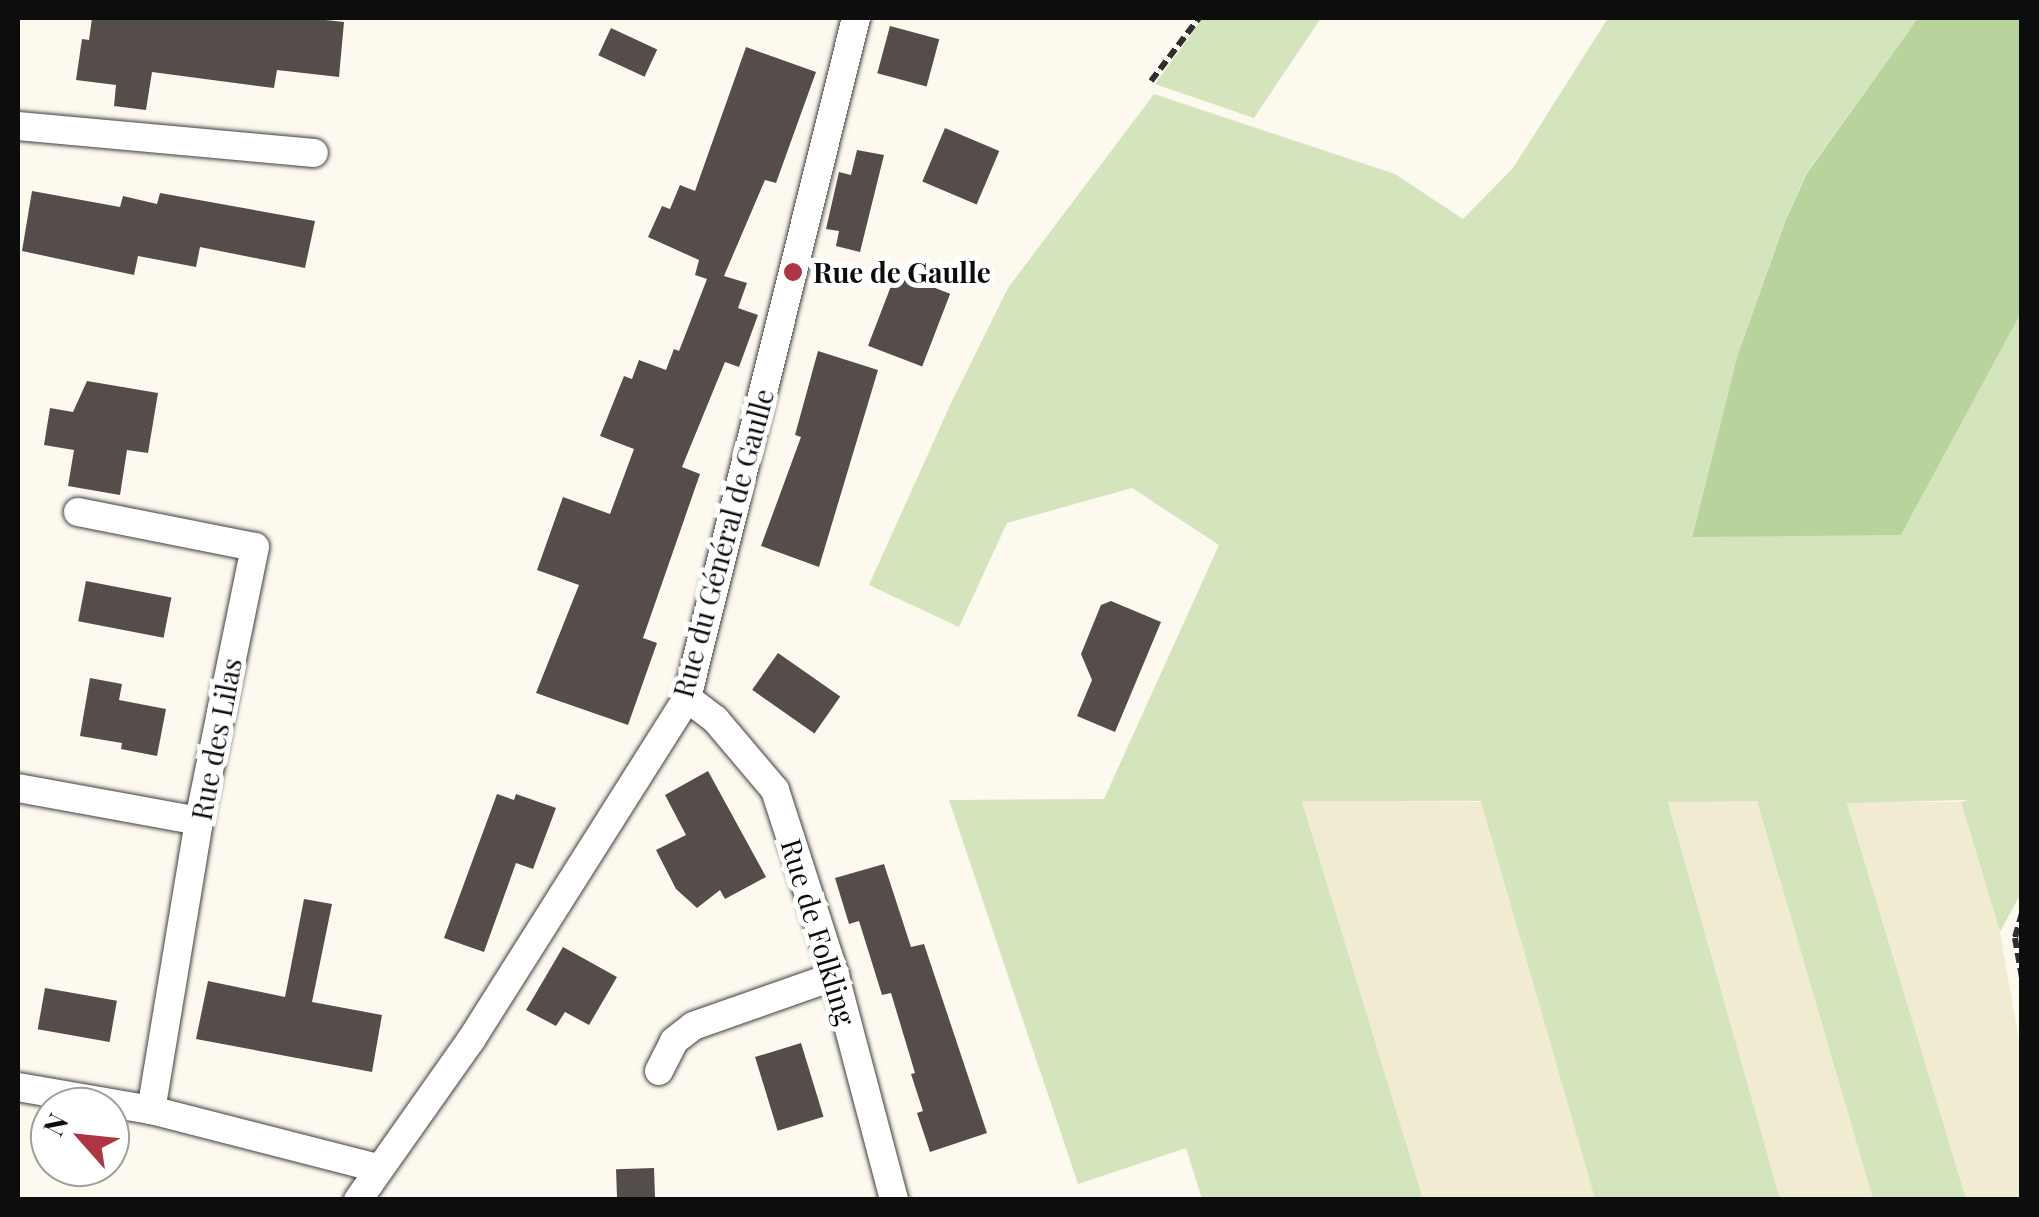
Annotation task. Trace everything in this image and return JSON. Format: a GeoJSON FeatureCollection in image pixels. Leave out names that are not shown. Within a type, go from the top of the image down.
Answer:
{"type":"FeatureCollection","features":[{"type":"Feature","properties":{"kind":"street","name":"Rue du Général de Gaulle"},"geometry":{"type":"LineString","coordinates":[[358,1200],[471,1040],[687,698],[856,18]]}},
{"type":"Feature","properties":{"kind":"street"},"geometry":{"type":"LineString","coordinates":[[18,126],[314,153]]}},
{"type":"Feature","properties":{"kind":"street","name":"Rue des Lilas"},"geometry":{"type":"LineString","coordinates":[[78,512],[255,547],[199,821],[151,1110]]}},
{"type":"Feature","properties":{"kind":"street","name":"Rue de Folkling"},"geometry":{"type":"LineString","coordinates":[[687,698],[715,719],[775,790],[835,976],[894,1200]]}},
{"type":"Feature","properties":{"kind":"street"},"geometry":{"type":"LineString","coordinates":[[18,788],[199,821]]}},
{"type":"Feature","properties":{"kind":"street"},"geometry":{"type":"LineString","coordinates":[[659,1071],[674,1041],[693,1026],[835,976]]}},
{"type":"Feature","properties":{"kind":"street"},"geometry":{"type":"LineString","coordinates":[[18,1088],[151,1110],[377,1168]]}},
{"type":"Feature","properties":{"kind":"path"},"geometry":{"type":"LineString","coordinates":[[1184,18],[1198,18]]}},
{"type":"Feature","properties":{"kind":"path"},"geometry":{"type":"LineString","coordinates":[[1151,81],[1198,18]]}},
{"type":"Feature","properties":{"kind":"path"},"geometry":{"type":"LineString","coordinates":[[2022,913],[2015,938],[2022,976]]}},
{"type":"Feature","properties":{"kind":"shaded area"},"geometry":{"type":"Polygon","coordinates":[[[1302,800],[1482,802],[1595,1199],[1423,1199],[1302,800]]]}},
{"type":"Feature","properties":{"kind":"shaded area"},"geometry":{"type":"Polygon","coordinates":[[[1668,801],[1757,801],[1873,1199],[1780,1199],[1668,801]]]}},
{"type":"Feature","properties":{"kind":"shaded area"},"geometry":{"type":"Polygon","coordinates":[[[1847,802],[1961,802],[2000,932],[2021,1052],[2021,1199],[1966,1199],[1847,802]]]}},
{"type":"Feature","properties":{"kind":"green space"},"geometry":{"type":"Polygon","coordinates":[[[1203,18],[1321,18],[1254,118],[1155,84],[1203,18]]]}},
{"type":"Feature","properties":{"kind":"green space"},"geometry":{"type":"Polygon","coordinates":[[[1608,18],[1918,18],[1807,172],[1786,218],[1737,357],[1692,536],[1901,535],[2021,313],[2022,891],[2000,932],[1961,802],[1968,800],[1847,803],[1966,1199],[1873,1199],[1757,801],[1668,802],[1780,1199],[1595,1199],[1481,801],[1302,801],[1423,1199],[1202,1199],[1186,1148],[1078,1184],[949,800],[1104,799],[1219,545],[1132,488],[1007,523],[959,627],[869,585],[951,403],[1008,288],[1154,94],[1395,174],[1463,219],[1513,168],[1608,18]]]}},
{"type":"Feature","properties":{"kind":"green space"},"geometry":{"type":"Polygon","coordinates":[[[1918,18],[2021,18],[2021,313],[1901,535],[1692,537],[1737,357],[1786,219],[1807,173],[1918,18]]]}},
{"type":"Feature","properties":{"kind":"building"},"geometry":{"type":"Polygon","coordinates":[[[92,18],[307,18],[344,22],[339,77],[277,70],[274,88],[152,72],[146,110],[114,106],[116,85],[76,80],[82,39],[89,40],[92,18]]]}},
{"type":"Feature","properties":{"kind":"building"},"geometry":{"type":"Polygon","coordinates":[[[890,26],[939,39],[927,87],[877,73],[890,26]]]}},
{"type":"Feature","properties":{"kind":"building"},"geometry":{"type":"Polygon","coordinates":[[[611,28],[657,50],[645,77],[598,55],[611,28]]]}},
{"type":"Feature","properties":{"kind":"building"},"geometry":{"type":"Polygon","coordinates":[[[746,47],[816,72],[776,183],[765,180],[724,276],[747,283],[738,308],[758,315],[739,367],[725,362],[682,467],[700,474],[643,638],[657,643],[628,725],[536,693],[579,585],[537,570],[563,497],[610,514],[634,449],[600,436],[624,376],[632,379],[639,360],[666,370],[674,349],[679,351],[707,279],[695,275],[699,260],[648,237],[662,206],[670,209],[680,185],[695,191],[746,47]]]}},
{"type":"Feature","properties":{"kind":"building"},"geometry":{"type":"Polygon","coordinates":[[[945,128],[999,151],[977,204],[922,181],[945,128]]]}},
{"type":"Feature","properties":{"kind":"building"},"geometry":{"type":"Polygon","coordinates":[[[857,150],[884,155],[860,252],[836,246],[839,231],[826,229],[839,172],[851,175],[857,150]]]}},
{"type":"Feature","properties":{"kind":"building"},"geometry":{"type":"Polygon","coordinates":[[[32,191],[120,207],[123,196],[157,204],[160,193],[315,221],[305,268],[200,247],[196,267],[138,256],[134,275],[22,251],[32,191]]]}},
{"type":"Feature","properties":{"kind":"building"},"geometry":{"type":"Polygon","coordinates":[[[896,273],[950,294],[922,367],[868,346],[896,273]]]}},
{"type":"Feature","properties":{"kind":"building"},"geometry":{"type":"Polygon","coordinates":[[[818,351],[878,370],[819,567],[761,546],[801,437],[795,435],[818,351]]]}},
{"type":"Feature","properties":{"kind":"building"},"geometry":{"type":"Polygon","coordinates":[[[87,381],[158,393],[148,453],[127,450],[120,495],[68,486],[74,450],[44,445],[50,408],[73,412],[87,381]]]}},
{"type":"Feature","properties":{"kind":"building"},"geometry":{"type":"Polygon","coordinates":[[[86,581],[171,598],[164,638],[78,621],[86,581]]]}},
{"type":"Feature","properties":{"kind":"building"},"geometry":{"type":"Polygon","coordinates":[[[1111,601],[1161,622],[1115,732],[1077,716],[1092,680],[1081,654],[1101,605],[1111,601]]]}},
{"type":"Feature","properties":{"kind":"building"},"geometry":{"type":"Polygon","coordinates":[[[778,653],[840,697],[814,733],[752,690],[778,653]]]}},
{"type":"Feature","properties":{"kind":"building"},"geometry":{"type":"Polygon","coordinates":[[[90,678],[122,684],[119,700],[166,709],[157,756],[121,749],[122,743],[80,736],[90,678]]]}},
{"type":"Feature","properties":{"kind":"building"},"geometry":{"type":"Polygon","coordinates":[[[708,771],[766,877],[725,899],[720,890],[697,908],[676,889],[656,850],[686,835],[665,795],[708,771]]]}},
{"type":"Feature","properties":{"kind":"building"},"geometry":{"type":"Polygon","coordinates":[[[497,794],[514,800],[516,794],[556,808],[533,869],[516,863],[484,952],[444,938],[497,794]]]}},
{"type":"Feature","properties":{"kind":"building"},"geometry":{"type":"Polygon","coordinates":[[[884,864],[911,947],[924,944],[987,1133],[930,1152],[917,1113],[923,1111],[911,1074],[915,1073],[891,993],[882,995],[859,921],[849,924],[835,878],[884,864]]]}},
{"type":"Feature","properties":{"kind":"building"},"geometry":{"type":"Polygon","coordinates":[[[304,899],[332,904],[312,1002],[382,1015],[372,1072],[196,1039],[208,981],[285,997],[304,899]]]}},
{"type":"Feature","properties":{"kind":"building"},"geometry":{"type":"Polygon","coordinates":[[[563,947],[617,977],[589,1025],[565,1012],[556,1026],[526,1010],[563,947]]]}},
{"type":"Feature","properties":{"kind":"building"},"geometry":{"type":"Polygon","coordinates":[[[45,988],[117,1001],[110,1042],[38,1029],[45,988]]]}},
{"type":"Feature","properties":{"kind":"building"},"geometry":{"type":"Polygon","coordinates":[[[801,1043],[824,1117],[778,1131],[755,1057],[801,1043]]]}},
{"type":"Feature","properties":{"kind":"building"},"geometry":{"type":"Polygon","coordinates":[[[654,1168],[655,1199],[617,1200],[616,1169],[654,1168]]]}},
{"type":"Feature","properties":{"kind":"place","name":"Rue de Gaulle"},"geometry":{"type":"Point","coordinates":[793,272]}}]}
